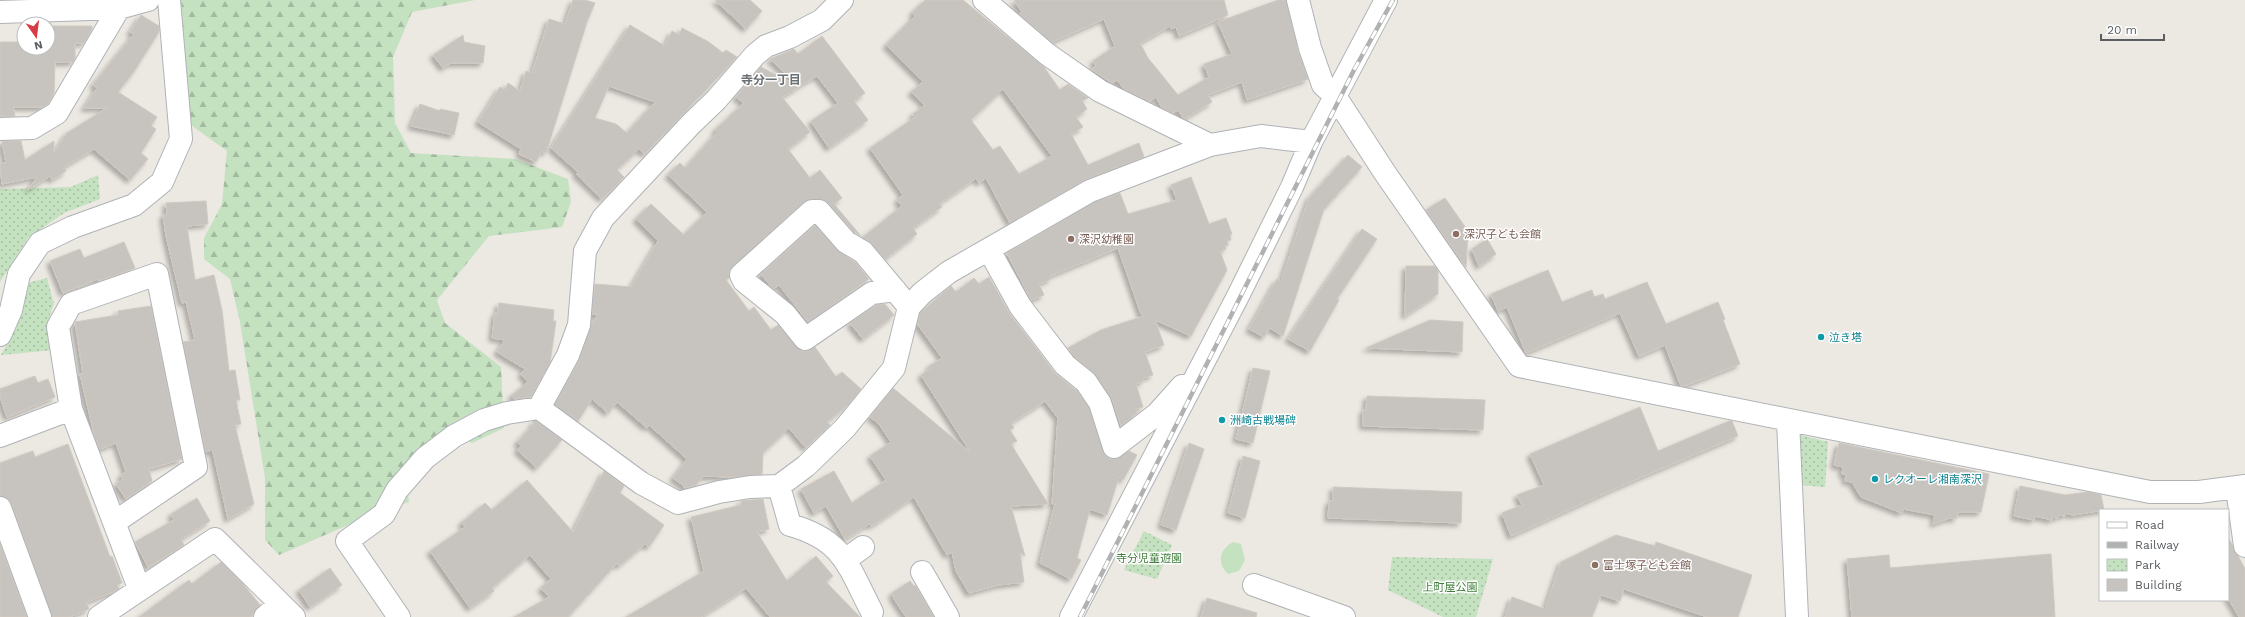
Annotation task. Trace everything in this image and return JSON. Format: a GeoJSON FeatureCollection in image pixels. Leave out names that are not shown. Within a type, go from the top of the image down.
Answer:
{"type":"FeatureCollection","features":[{"type":"Feature","properties":{"kind":"street"},"geometry":{"type":"LineString","coordinates":[[0,12],[120,8],[148,0]]}},
{"type":"Feature","properties":{"kind":"street"},"geometry":{"type":"LineString","coordinates":[[0,335],[11,310],[19,274],[40,243],[73,227],[134,205],[162,182],[181,139],[169,0]]}},
{"type":"Feature","properties":{"kind":"street"},"geometry":{"type":"LineString","coordinates":[[538,408],[568,355],[579,325],[585,251],[603,218],[691,124],[716,100],[755,55],[766,46],[790,37],[822,20],[842,0]]}},
{"type":"Feature","properties":{"kind":"street"},"geometry":{"type":"LineString","coordinates":[[984,0],[1047,54],[1100,91],[1210,145]]}},
{"type":"Feature","properties":{"kind":"street"},"geometry":{"type":"LineString","coordinates":[[1298,0],[1310,48],[1323,85],[1336,96],[1385,173],[1519,366],[1788,421],[2150,492],[2199,492],[2241,487],[2245,546]]}},
{"type":"Feature","properties":{"kind":"street"},"geometry":{"type":"LineString","coordinates":[[1071,617],[1192,385],[1292,187],[1311,142],[1386,0]]}},
{"type":"Feature","properties":{"kind":"street"},"geometry":{"type":"LineString","coordinates":[[0,130],[32,128],[57,113],[120,8]]}},
{"type":"Feature","properties":{"kind":"street"},"geometry":{"type":"LineString","coordinates":[[399,617],[347,540],[384,514],[397,490],[425,458],[454,436],[484,420],[507,413],[538,408],[641,482],[678,503],[719,492],[750,487],[779,486],[806,466],[846,428],[894,368],[909,307],[922,293],[949,272],[1090,190],[1210,145],[1261,136],[1311,142]]}},
{"type":"Feature","properties":{"kind":"street"},"geometry":{"type":"LineString","coordinates":[[894,290],[872,293],[805,339],[785,314],[744,281],[741,275],[812,211],[819,211],[846,242],[863,252],[909,307]]}},
{"type":"Feature","properties":{"kind":"street"},"geometry":{"type":"LineString","coordinates":[[989,250],[1020,306],[1065,365],[1086,382],[1100,402],[1114,446],[1157,414],[1182,386],[1192,385]]}},
{"type":"Feature","properties":{"kind":"street"},"geometry":{"type":"LineString","coordinates":[[115,522],[196,467],[157,274],[71,304],[58,327],[71,409],[139,588]]}},
{"type":"Feature","properties":{"kind":"street"},"geometry":{"type":"LineString","coordinates":[[0,436],[71,409]]}},
{"type":"Feature","properties":{"kind":"street"},"geometry":{"type":"LineString","coordinates":[[1788,421],[1797,617]]}},
{"type":"Feature","properties":{"kind":"street"},"geometry":{"type":"LineString","coordinates":[[779,486],[790,525],[808,530],[829,542],[846,560],[872,612]]}},
{"type":"Feature","properties":{"kind":"street"},"geometry":{"type":"LineString","coordinates":[[0,508],[40,617]]}},
{"type":"Feature","properties":{"kind":"street"},"geometry":{"type":"LineString","coordinates":[[99,617],[121,610],[139,588],[215,539],[280,613]]}},
{"type":"Feature","properties":{"kind":"street"},"geometry":{"type":"LineString","coordinates":[[846,560],[863,547]]}},
{"type":"Feature","properties":{"kind":"street"},"geometry":{"type":"LineString","coordinates":[[922,572],[948,617]]}},
{"type":"Feature","properties":{"kind":"street"},"geometry":{"type":"LineString","coordinates":[[1254,585],[1344,617]]}},
{"type":"Feature","properties":{"kind":"green space"},"geometry":{"type":"Polygon","coordinates":[[[181,0],[475,0],[412,12],[393,57],[395,123],[411,153],[515,159],[568,179],[571,202],[562,227],[489,236],[437,300],[445,323],[501,367],[504,428],[472,443],[450,433],[404,465],[409,502],[371,515],[279,555],[265,540],[265,478],[240,322],[230,279],[204,259],[204,238],[222,204],[227,151],[191,125],[181,0]]]}},
{"type":"Feature","properties":{"kind":"green space"},"geometry":{"type":"Polygon","coordinates":[[[98,175],[100,199],[64,213],[28,238],[0,282],[0,189],[71,187],[98,175]]]}},
{"type":"Feature","properties":{"kind":"green space"},"geometry":{"type":"Polygon","coordinates":[[[47,278],[54,304],[49,321],[53,350],[1,355],[16,329],[27,283],[47,278]]]}},
{"type":"Feature","properties":{"kind":"green space"},"geometry":{"type":"Polygon","coordinates":[[[1796,434],[1828,442],[1825,487],[1799,485],[1796,434]]]}},
{"type":"Feature","properties":{"kind":"green space","name":"寺分児童遊園"},"geometry":{"type":"Polygon","coordinates":[[[1144,531],[1172,545],[1157,579],[1124,570],[1144,531]]]}},
{"type":"Feature","properties":{"kind":"green space"},"geometry":{"type":"Polygon","coordinates":[[[1233,542],[1241,544],[1245,560],[1239,571],[1228,574],[1222,565],[1221,556],[1225,548],[1233,542]]]}},
{"type":"Feature","properties":{"kind":"green space","name":"上町屋公園"},"geometry":{"type":"Polygon","coordinates":[[[1392,557],[1493,559],[1476,617],[1443,617],[1388,590],[1392,557]]]}},
{"type":"Feature","properties":{"kind":"building"},"geometry":{"type":"Polygon","coordinates":[[[573,0],[585,0],[595,3],[587,22],[546,153],[542,151],[536,162],[519,154],[521,149],[478,122],[500,87],[505,90],[508,83],[520,91],[526,71],[532,73],[549,19],[565,24],[573,0]]]}},
{"type":"Feature","properties":{"kind":"building"},"geometry":{"type":"Polygon","coordinates":[[[715,0],[750,0],[762,11],[746,29],[715,0]]]}},
{"type":"Feature","properties":{"kind":"building"},"geometry":{"type":"Polygon","coordinates":[[[925,0],[963,0],[1044,67],[1060,90],[1068,84],[1088,98],[1082,101],[1087,109],[1076,117],[1083,127],[1071,134],[1088,165],[1139,143],[1144,157],[1084,180],[1010,223],[986,178],[979,183],[976,178],[939,204],[942,207],[913,228],[917,234],[885,259],[872,244],[863,237],[902,206],[897,200],[903,195],[870,148],[914,118],[913,114],[925,105],[911,92],[923,82],[886,45],[915,16],[912,13],[925,0]],[[1003,89],[971,120],[993,150],[1000,146],[1019,174],[1052,156],[1003,89]]]}},
{"type":"Feature","properties":{"kind":"building"},"geometry":{"type":"Polygon","coordinates":[[[1014,0],[1224,0],[1228,15],[1179,36],[1176,27],[1171,29],[1170,26],[1140,43],[1148,58],[1178,95],[1209,77],[1204,64],[1232,54],[1218,22],[1278,0],[1286,0],[1298,51],[1308,79],[1247,100],[1242,82],[1208,95],[1212,102],[1184,119],[1178,110],[1173,113],[1162,108],[1156,97],[1150,101],[1124,89],[1117,80],[1112,83],[1091,69],[1096,66],[1093,61],[1115,46],[1104,19],[1052,42],[1019,14],[1022,12],[1014,0]]]}},
{"type":"Feature","properties":{"kind":"building"},"geometry":{"type":"Polygon","coordinates":[[[141,15],[159,26],[159,32],[133,73],[118,92],[157,117],[151,126],[156,129],[141,153],[148,159],[130,180],[94,149],[64,167],[66,171],[52,180],[50,176],[28,190],[37,177],[2,184],[0,164],[6,163],[2,141],[21,141],[25,160],[54,141],[54,153],[67,133],[107,108],[84,108],[97,88],[93,85],[134,34],[130,32],[141,15]]]}},
{"type":"Feature","properties":{"kind":"building"},"geometry":{"type":"Polygon","coordinates":[[[630,25],[665,46],[672,31],[679,35],[682,28],[709,42],[723,53],[726,50],[737,57],[645,154],[639,149],[617,170],[624,177],[602,199],[576,174],[578,172],[551,148],[630,25]],[[609,86],[595,118],[616,124],[627,133],[655,102],[609,86]]]}},
{"type":"Feature","properties":{"kind":"building"},"geometry":{"type":"Polygon","coordinates":[[[56,26],[92,26],[92,29],[84,43],[75,43],[75,58],[73,62],[55,62],[54,93],[48,104],[42,107],[13,107],[15,116],[0,116],[0,42],[16,42],[16,56],[56,56],[56,26]]]}},
{"type":"Feature","properties":{"kind":"building"},"geometry":{"type":"Polygon","coordinates":[[[463,35],[464,42],[485,46],[483,63],[451,63],[443,68],[433,55],[463,35]]]}},
{"type":"Feature","properties":{"kind":"building"},"geometry":{"type":"Polygon","coordinates":[[[822,36],[865,93],[854,101],[868,120],[829,148],[811,121],[838,103],[817,76],[799,86],[770,59],[794,49],[798,54],[822,36]]]}},
{"type":"Feature","properties":{"kind":"building"},"geometry":{"type":"Polygon","coordinates":[[[761,67],[799,87],[782,97],[810,132],[788,149],[810,178],[820,170],[842,198],[834,204],[861,236],[854,232],[824,200],[811,199],[804,202],[733,266],[729,272],[729,278],[726,280],[749,311],[754,307],[771,330],[778,325],[801,351],[807,351],[815,347],[836,377],[842,372],[861,389],[849,404],[827,422],[830,425],[806,448],[789,428],[763,453],[762,474],[731,477],[703,476],[696,485],[684,488],[684,486],[673,478],[687,459],[649,425],[647,428],[617,402],[608,413],[592,399],[578,421],[555,404],[579,361],[591,326],[598,314],[592,314],[595,284],[631,287],[658,241],[636,219],[651,204],[684,235],[707,212],[668,175],[680,163],[685,168],[717,132],[715,130],[744,103],[736,97],[761,67]]]}},
{"type":"Feature","properties":{"kind":"building"},"geometry":{"type":"Polygon","coordinates":[[[420,104],[440,111],[440,109],[459,113],[454,135],[411,126],[420,104]]]}},
{"type":"Feature","properties":{"kind":"building"},"geometry":{"type":"Polygon","coordinates":[[[1348,155],[1362,167],[1324,209],[1283,336],[1270,328],[1264,337],[1249,329],[1277,279],[1281,281],[1309,198],[1348,155]]]}},
{"type":"Feature","properties":{"kind":"building"},"geometry":{"type":"Polygon","coordinates":[[[1191,177],[1209,224],[1226,218],[1232,234],[1230,235],[1231,240],[1227,241],[1228,245],[1225,246],[1226,249],[1220,251],[1227,270],[1191,336],[1155,320],[1164,345],[1145,352],[1153,375],[1143,378],[1144,381],[1136,384],[1143,407],[1136,409],[1137,413],[1121,426],[1112,399],[1096,375],[1074,356],[1068,348],[1101,330],[1144,316],[1141,314],[1118,248],[1050,276],[1051,279],[1039,284],[1044,295],[1031,300],[1007,253],[1095,202],[1120,193],[1128,214],[1177,200],[1171,185],[1191,177]]]}},
{"type":"Feature","properties":{"kind":"building","name":"深沢子ども会館"},"geometry":{"type":"Polygon","coordinates":[[[1445,198],[1468,231],[1466,267],[1426,210],[1445,198]]]}},
{"type":"Feature","properties":{"kind":"building"},"geometry":{"type":"Polygon","coordinates":[[[206,201],[208,224],[187,226],[195,280],[214,275],[222,310],[229,371],[235,370],[240,400],[236,400],[241,424],[235,425],[254,504],[228,519],[214,456],[212,450],[206,452],[183,342],[195,340],[186,302],[182,303],[166,236],[163,215],[167,214],[166,203],[206,201]]]}},
{"type":"Feature","properties":{"kind":"building"},"geometry":{"type":"Polygon","coordinates":[[[815,225],[837,250],[855,262],[869,279],[808,322],[779,285],[773,289],[761,274],[815,225]]]}},
{"type":"Feature","properties":{"kind":"building"},"geometry":{"type":"Polygon","coordinates":[[[1362,229],[1377,239],[1337,299],[1339,300],[1310,351],[1288,339],[1362,229]]]}},
{"type":"Feature","properties":{"kind":"building"},"geometry":{"type":"Polygon","coordinates":[[[1487,239],[1496,254],[1479,266],[1472,249],[1487,239]]]}},
{"type":"Feature","properties":{"kind":"building"},"geometry":{"type":"Polygon","coordinates":[[[124,242],[135,268],[98,281],[97,279],[63,293],[50,261],[80,249],[84,258],[124,242]]]}},
{"type":"Feature","properties":{"kind":"building"},"geometry":{"type":"Polygon","coordinates":[[[1406,266],[1435,266],[1438,271],[1438,294],[1405,316],[1406,266]]]}},
{"type":"Feature","properties":{"kind":"building"},"geometry":{"type":"Polygon","coordinates":[[[1548,270],[1562,302],[1592,290],[1594,297],[1603,294],[1605,299],[1647,282],[1666,324],[1718,302],[1725,319],[1723,320],[1740,364],[1681,386],[1665,345],[1639,356],[1620,313],[1526,353],[1507,307],[1498,311],[1491,294],[1548,270]]]}},
{"type":"Feature","properties":{"kind":"building"},"geometry":{"type":"Polygon","coordinates":[[[989,277],[1010,314],[1055,373],[1077,391],[1089,408],[1105,456],[1110,459],[1117,459],[1129,451],[1137,455],[1123,480],[1119,477],[1107,515],[1090,509],[1077,558],[1081,560],[1071,579],[1040,563],[1055,504],[1052,504],[1058,418],[1045,401],[1011,423],[1014,428],[1010,430],[1017,441],[1011,444],[1048,504],[1011,506],[1025,556],[1020,553],[1024,582],[998,585],[969,593],[956,571],[952,552],[947,555],[914,497],[878,522],[871,526],[869,524],[845,539],[826,506],[814,513],[801,489],[834,471],[852,503],[886,480],[870,456],[891,442],[879,424],[870,417],[893,388],[971,453],[921,375],[931,368],[929,366],[942,358],[918,325],[920,313],[951,286],[956,292],[974,278],[979,284],[989,277]]]}},
{"type":"Feature","properties":{"kind":"building"},"geometry":{"type":"Polygon","coordinates":[[[499,303],[554,310],[553,321],[556,321],[550,363],[531,397],[514,399],[511,396],[528,382],[521,374],[525,369],[497,352],[505,340],[492,338],[495,313],[497,314],[499,303]]]}},
{"type":"Feature","properties":{"kind":"building"},"geometry":{"type":"Polygon","coordinates":[[[885,304],[894,315],[863,339],[850,323],[877,305],[885,304]]]}},
{"type":"Feature","properties":{"kind":"building"},"geometry":{"type":"Polygon","coordinates":[[[151,306],[182,459],[149,469],[152,481],[126,499],[116,484],[123,479],[121,475],[126,472],[116,443],[100,449],[94,434],[80,374],[83,374],[75,322],[118,315],[118,311],[151,306]]]}},
{"type":"Feature","properties":{"kind":"building"},"geometry":{"type":"Polygon","coordinates":[[[1430,320],[1463,322],[1462,352],[1366,348],[1430,320]]]}},
{"type":"Feature","properties":{"kind":"building"},"geometry":{"type":"Polygon","coordinates":[[[1253,368],[1270,371],[1253,443],[1236,439],[1253,368]]]}},
{"type":"Feature","properties":{"kind":"building"},"geometry":{"type":"Polygon","coordinates":[[[35,376],[38,383],[48,379],[55,397],[7,417],[0,397],[0,389],[35,376]]]}},
{"type":"Feature","properties":{"kind":"building"},"geometry":{"type":"Polygon","coordinates":[[[1367,396],[1485,400],[1483,430],[1363,426],[1363,410],[1366,410],[1367,396]]]}},
{"type":"Feature","properties":{"kind":"building"},"geometry":{"type":"Polygon","coordinates":[[[1640,407],[1658,451],[1729,421],[1732,421],[1738,436],[1618,487],[1511,536],[1502,513],[1522,505],[1517,495],[1544,485],[1530,454],[1640,407]]]}},
{"type":"Feature","properties":{"kind":"building"},"geometry":{"type":"Polygon","coordinates":[[[536,421],[562,440],[537,468],[517,450],[521,446],[517,442],[534,424],[532,422],[536,421]]]}},
{"type":"Feature","properties":{"kind":"building"},"geometry":{"type":"Polygon","coordinates":[[[1189,443],[1204,449],[1176,530],[1161,525],[1189,443]]]}},
{"type":"Feature","properties":{"kind":"building","name":"レクオーレ湘南深沢"},"geometry":{"type":"Polygon","coordinates":[[[1839,443],[1989,474],[1981,512],[1958,512],[1956,519],[1950,518],[1933,524],[1935,515],[1903,509],[1902,513],[1861,497],[1852,482],[1845,481],[1846,474],[1842,474],[1843,467],[1834,465],[1839,443]]]}},
{"type":"Feature","properties":{"kind":"building"},"geometry":{"type":"Polygon","coordinates":[[[68,444],[110,557],[112,556],[122,583],[117,585],[119,589],[86,602],[89,609],[69,617],[52,617],[12,504],[8,498],[0,496],[0,463],[33,451],[35,457],[68,444]]]}},
{"type":"Feature","properties":{"kind":"building"},"geometry":{"type":"Polygon","coordinates":[[[1243,456],[1260,461],[1245,518],[1228,513],[1243,456]]]}},
{"type":"Feature","properties":{"kind":"building"},"geometry":{"type":"Polygon","coordinates":[[[604,471],[624,486],[620,493],[664,525],[649,547],[645,544],[619,566],[617,563],[568,617],[514,617],[549,597],[541,588],[551,579],[530,555],[492,588],[494,591],[470,608],[430,551],[465,527],[461,523],[485,503],[492,510],[527,480],[573,532],[604,471]]]}},
{"type":"Feature","properties":{"kind":"building"},"geometry":{"type":"Polygon","coordinates":[[[2020,486],[2065,495],[2088,492],[2101,495],[2104,509],[2073,515],[2065,513],[2065,516],[2059,515],[2058,518],[2052,517],[2052,520],[2035,516],[2034,520],[2014,516],[2020,486]]]}},
{"type":"Feature","properties":{"kind":"building"},"geometry":{"type":"Polygon","coordinates":[[[1333,487],[1462,492],[1461,523],[1328,518],[1329,501],[1333,501],[1333,487]]]}},
{"type":"Feature","properties":{"kind":"building"},"geometry":{"type":"Polygon","coordinates":[[[197,498],[210,521],[181,539],[184,545],[148,567],[135,542],[174,520],[171,514],[197,498]]]}},
{"type":"Feature","properties":{"kind":"building"},"geometry":{"type":"Polygon","coordinates":[[[763,499],[769,529],[757,532],[787,581],[816,556],[833,576],[826,582],[860,617],[770,617],[746,588],[701,617],[626,617],[704,571],[691,517],[741,505],[741,501],[763,499]]]}},
{"type":"Feature","properties":{"kind":"building"},"geometry":{"type":"Polygon","coordinates":[[[1616,535],[1655,546],[1656,542],[1752,575],[1738,617],[1707,617],[1624,589],[1620,601],[1601,595],[1592,617],[1505,617],[1512,597],[1545,609],[1561,562],[1616,535]]]}},
{"type":"Feature","properties":{"kind":"building"},"geometry":{"type":"Polygon","coordinates":[[[2229,539],[2245,569],[2245,617],[2239,617],[2229,600],[2229,539]]]}},
{"type":"Feature","properties":{"kind":"building"},"geometry":{"type":"Polygon","coordinates":[[[0,544],[27,617],[0,617],[0,544]]]}},
{"type":"Feature","properties":{"kind":"building"},"geometry":{"type":"Polygon","coordinates":[[[2051,554],[2055,617],[1852,617],[1847,559],[1889,555],[1890,568],[2051,554]]]}},
{"type":"Feature","properties":{"kind":"building"},"geometry":{"type":"Polygon","coordinates":[[[221,562],[243,584],[260,605],[251,617],[139,617],[189,580],[192,584],[221,562]]]}},
{"type":"Feature","properties":{"kind":"building"},"geometry":{"type":"Polygon","coordinates":[[[330,568],[342,585],[310,607],[299,590],[330,568]]]}},
{"type":"Feature","properties":{"kind":"building"},"geometry":{"type":"Polygon","coordinates":[[[910,581],[914,586],[915,585],[934,617],[906,617],[894,599],[892,593],[910,581]]]}},
{"type":"Feature","properties":{"kind":"building"},"geometry":{"type":"Polygon","coordinates":[[[1207,598],[1257,613],[1256,617],[1201,617],[1207,598]]]}},
{"type":"Feature","properties":{"kind":"railway"},"geometry":{"type":"LineString","coordinates":[[1080,617],[1354,70],[1393,0]]}},
{"type":"Feature","properties":{"kind":"place","name":"深沢子ども会館"},"geometry":{"type":"Point","coordinates":[1456,234]}},
{"type":"Feature","properties":{"kind":"place","name":"深沢幼稚園"},"geometry":{"type":"Point","coordinates":[1071,239]}},
{"type":"Feature","properties":{"kind":"place","name":"泣き塔"},"geometry":{"type":"Point","coordinates":[1821,337]}},
{"type":"Feature","properties":{"kind":"place","name":"洲崎古戦場碑"},"geometry":{"type":"Point","coordinates":[1222,420]}},
{"type":"Feature","properties":{"kind":"place","name":"レクオーレ湘南深沢"},"geometry":{"type":"Point","coordinates":[1875,479]}},
{"type":"Feature","properties":{"kind":"place","name":"富士塚子ども会館"},"geometry":{"type":"Point","coordinates":[1595,565]}},
{"type":"Feature","properties":{"kind":"district","name":"寺分一丁目"},"geometry":{"type":"Point","coordinates":[771,80]}}]}
